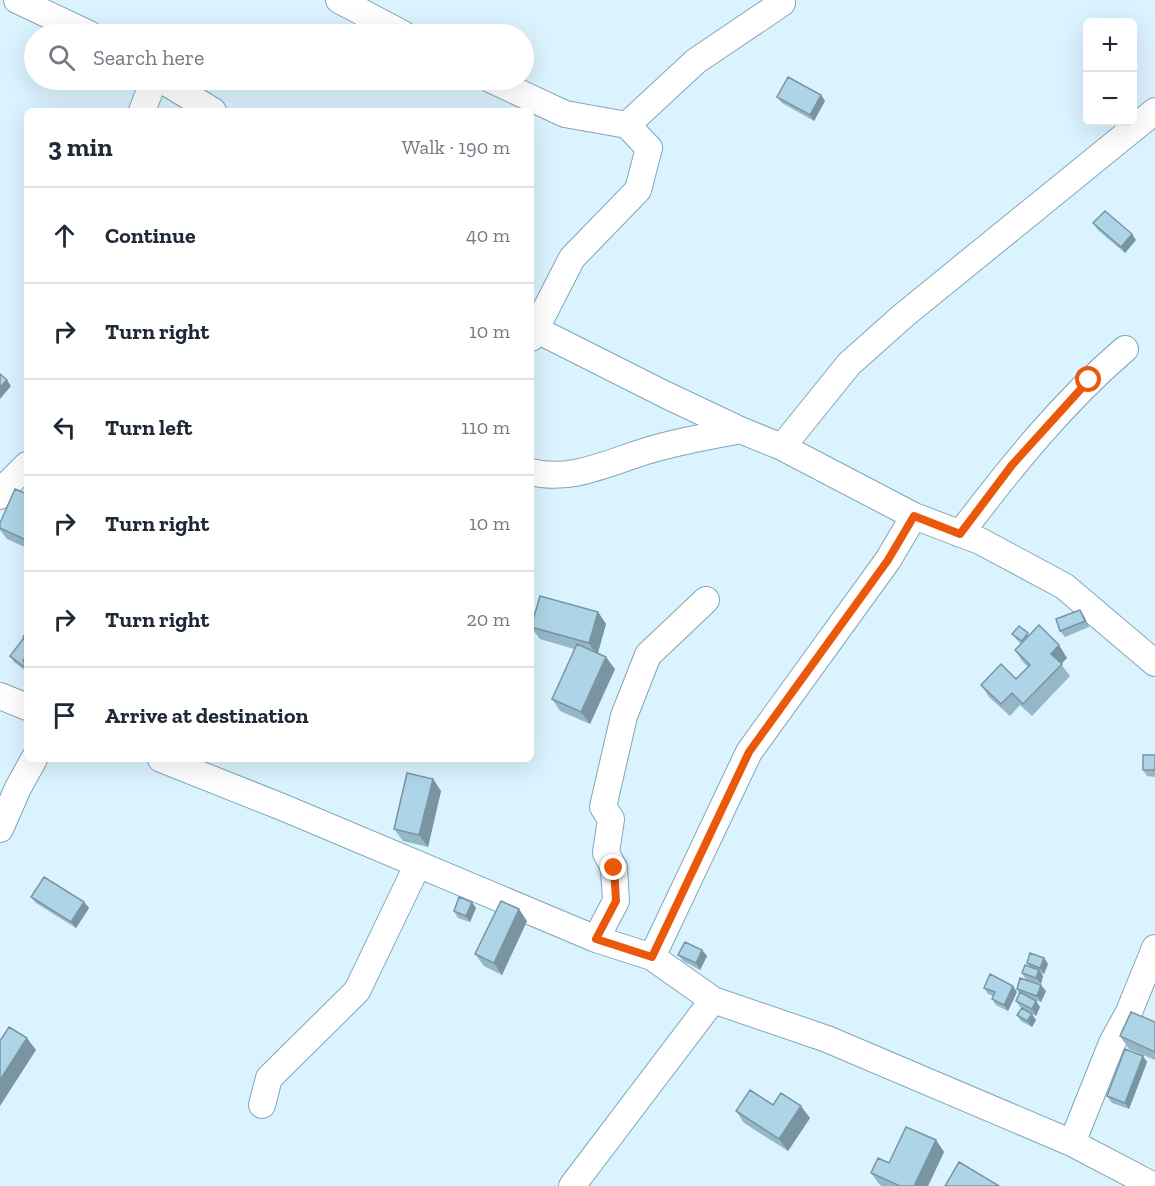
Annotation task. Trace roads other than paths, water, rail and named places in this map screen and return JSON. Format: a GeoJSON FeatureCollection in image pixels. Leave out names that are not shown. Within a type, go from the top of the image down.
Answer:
{"type":"FeatureCollection","features":[{"type":"Feature","properties":{"kind":"street"},"geometry":{"type":"LineString","coordinates":[[17,0],[68,24]]}},
{"type":"Feature","properties":{"kind":"street"},"geometry":{"type":"LineString","coordinates":[[65,0],[80,24]]}},
{"type":"Feature","properties":{"kind":"street"},"geometry":{"type":"LineString","coordinates":[[339,0],[384,24]]}},
{"type":"Feature","properties":{"kind":"street"},"geometry":{"type":"LineString","coordinates":[[627,125],[696,61],[782,1]]}},
{"type":"Feature","properties":{"kind":"street"},"geometry":{"type":"LineString","coordinates":[[143,108],[150,90]]}},
{"type":"Feature","properties":{"kind":"street"},"geometry":{"type":"LineString","coordinates":[[178,90],[208,108]]}},
{"type":"Feature","properties":{"kind":"street"},"geometry":{"type":"LineString","coordinates":[[513,90],[565,114],[627,125],[649,148],[638,190],[572,258],[534,329]]}},
{"type":"Feature","properties":{"kind":"street"},"geometry":{"type":"LineString","coordinates":[[782,447],[849,364],[904,315],[1155,111]]}},
{"type":"Feature","properties":{"kind":"street"},"geometry":{"type":"LineString","coordinates":[[534,331],[740,430],[782,447],[914,516],[980,542],[1064,586],[1155,663]]}},
{"type":"Feature","properties":{"kind":"street"},"geometry":{"type":"LineString","coordinates":[[960,534],[1012,465],[1089,380],[1125,349]]}},
{"type":"Feature","properties":{"kind":"street"},"geometry":{"type":"LineString","coordinates":[[534,473],[541,475],[580,472],[655,448],[740,430]]}},
{"type":"Feature","properties":{"kind":"street"},"geometry":{"type":"LineString","coordinates":[[0,496],[24,468]]}},
{"type":"Feature","properties":{"kind":"street"},"geometry":{"type":"LineString","coordinates":[[652,957],[749,752],[888,560],[914,516]]}},
{"type":"Feature","properties":{"kind":"street"},"geometry":{"type":"LineString","coordinates":[[596,939],[616,901],[614,868],[606,853],[610,819],[603,807],[624,716],[648,655],[705,600]]}},
{"type":"Feature","properties":{"kind":"street"},"geometry":{"type":"LineString","coordinates":[[0,696],[24,706]]}},
{"type":"Feature","properties":{"kind":"street"},"geometry":{"type":"LineString","coordinates":[[0,829],[32,762]]}},
{"type":"Feature","properties":{"kind":"street"},"geometry":{"type":"LineString","coordinates":[[169,762],[282,807],[596,939],[652,957],[713,1000],[827,1039],[1072,1143],[1154,1186]]}},
{"type":"Feature","properties":{"kind":"street"},"geometry":{"type":"LineString","coordinates":[[262,1105],[269,1078],[357,991],[418,864]]}},
{"type":"Feature","properties":{"kind":"street"},"geometry":{"type":"LineString","coordinates":[[1072,1143],[1112,1043],[1129,1012],[1155,948]]}},
{"type":"Feature","properties":{"kind":"street"},"geometry":{"type":"LineString","coordinates":[[572,1186],[713,1000]]}}]}
